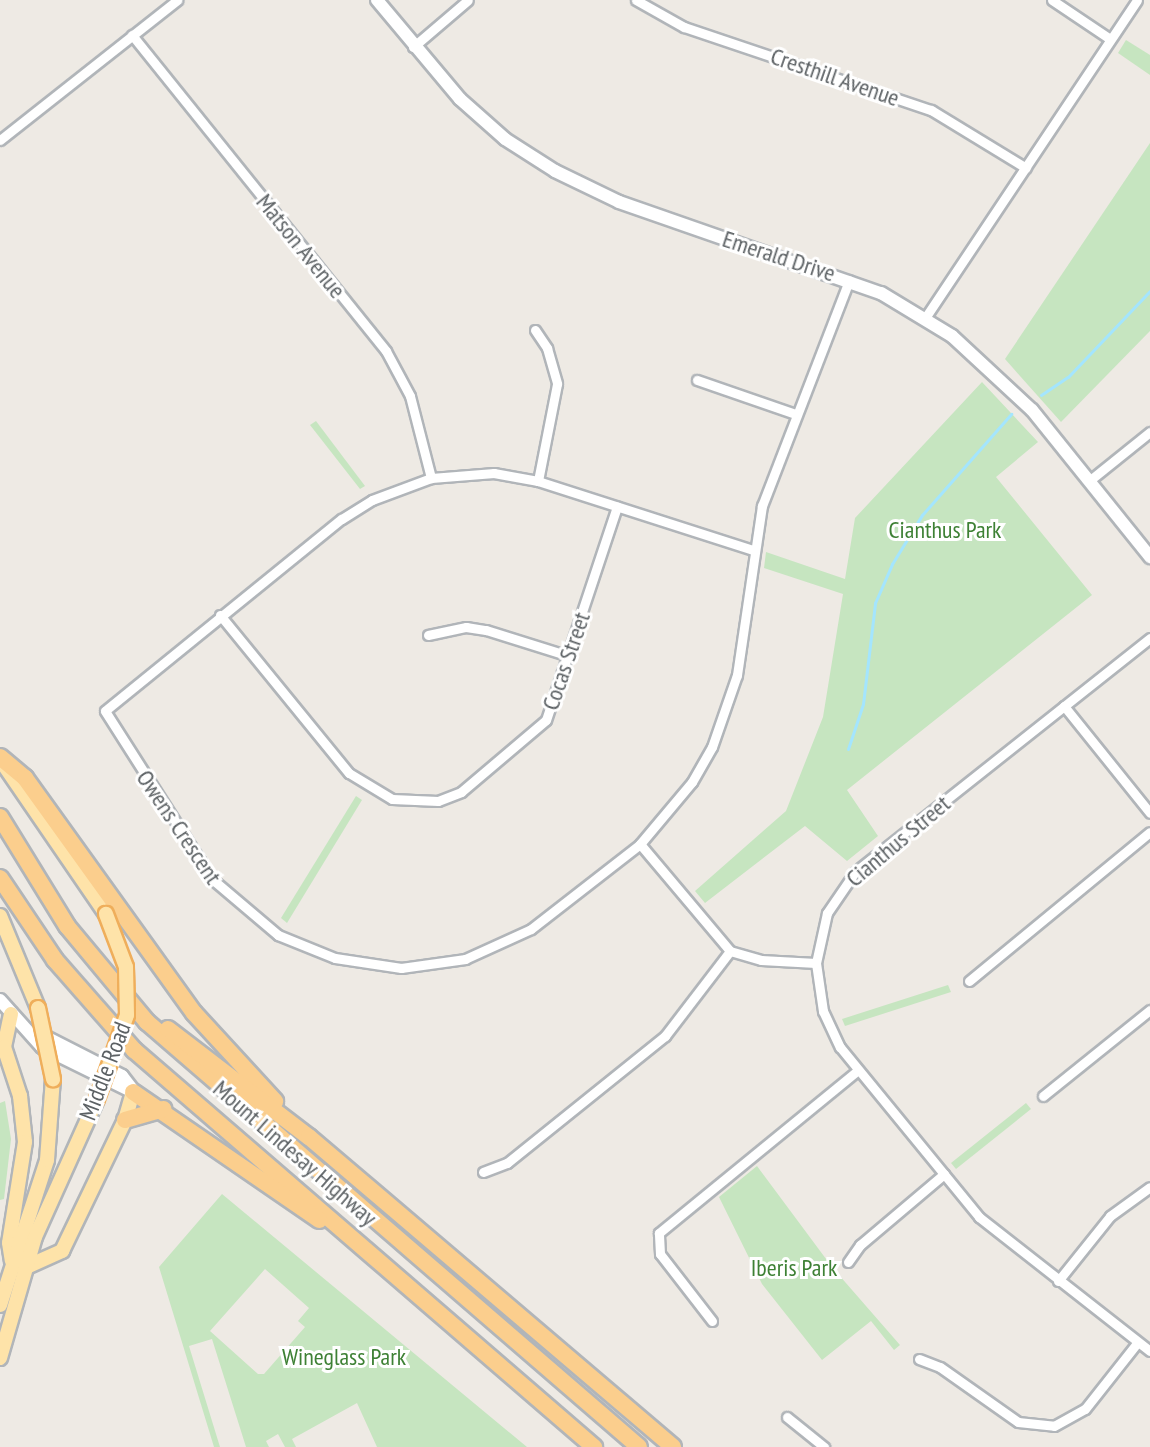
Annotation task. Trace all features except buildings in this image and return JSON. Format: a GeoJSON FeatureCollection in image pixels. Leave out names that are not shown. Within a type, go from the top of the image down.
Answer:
{"type":"FeatureCollection","features":[{"type":"Feature","properties":{"kind":"highway"},"geometry":{"type":"LineString","coordinates":[[0,758],[25,778],[194,1013],[309,1137]]}},
{"type":"Feature","properties":{"kind":"highway","name":"Mount Lindesay Highway"},"geometry":{"type":"LineString","coordinates":[[0,817],[67,926],[147,1022],[639,1447]]}},
{"type":"Feature","properties":{"kind":"highway","name":"Mount Lindesay Highway"},"geometry":{"type":"LineString","coordinates":[[0,878],[55,960],[111,1027],[342,1232],[594,1447]]}},
{"type":"Feature","properties":{"kind":"highway"},"geometry":{"type":"LineString","coordinates":[[147,1022],[168,1029],[309,1137],[673,1447]]}},
{"type":"Feature","properties":{"kind":"highway"},"geometry":{"type":"LineString","coordinates":[[133,1092],[163,1109],[300,1210],[342,1232]]}},
{"type":"Feature","properties":{"kind":"highway"},"geometry":{"type":"LineString","coordinates":[[125,1120],[163,1109]]}},
{"type":"Feature","properties":{"kind":"main road","name":"Middle Road"},"geometry":{"type":"LineString","coordinates":[[0,758],[106,914],[126,967],[127,1015],[97,1099],[0,1305]]}},
{"type":"Feature","properties":{"kind":"main road","name":"Middle Road"},"geometry":{"type":"LineString","coordinates":[[0,916],[38,1008],[53,1079],[47,1160],[18,1265],[0,1358]]}},
{"type":"Feature","properties":{"kind":"main road"},"geometry":{"type":"LineString","coordinates":[[11,1014],[4,1047],[20,1096],[25,1142],[9,1243],[18,1265],[62,1251],[125,1120],[133,1092]]}},
{"type":"Feature","properties":{"kind":"street"},"geometry":{"type":"LineString","coordinates":[[0,140],[177,0]]}},
{"type":"Feature","properties":{"kind":"street","name":"Emerald Drive"},"geometry":{"type":"LineString","coordinates":[[377,0],[413,47],[486,123],[584,186],[849,280],[925,318],[1007,383],[1150,557]]}},
{"type":"Feature","properties":{"kind":"street"},"geometry":{"type":"LineString","coordinates":[[413,47],[468,0]]}},
{"type":"Feature","properties":{"kind":"street","name":"Cresthill Avenue"},"geometry":{"type":"LineString","coordinates":[[636,0],[684,27],[931,110],[1026,168]]}},
{"type":"Feature","properties":{"kind":"street"},"geometry":{"type":"LineString","coordinates":[[1052,0],[1110,39]]}},
{"type":"Feature","properties":{"kind":"street"},"geometry":{"type":"LineString","coordinates":[[925,318],[1137,0]]}},
{"type":"Feature","properties":{"kind":"street","name":"Matson Avenue"},"geometry":{"type":"LineString","coordinates":[[132,35],[386,351],[410,396],[431,478]]}},
{"type":"Feature","properties":{"kind":"street","name":"Owens Crescent"},"geometry":{"type":"LineString","coordinates":[[753,550],[538,481],[494,473],[431,478],[372,500],[341,519],[105,711],[212,879],[278,935],[367,966],[401,968],[465,959],[531,929],[640,844],[692,782],[712,747],[737,675],[753,550],[762,506],[849,280]]}},
{"type":"Feature","properties":{"kind":"street"},"geometry":{"type":"LineString","coordinates":[[535,330],[547,348],[557,384],[538,481]]}},
{"type":"Feature","properties":{"kind":"street"},"geometry":{"type":"LineString","coordinates":[[697,380],[796,414]]}},
{"type":"Feature","properties":{"kind":"street"},"geometry":{"type":"LineString","coordinates":[[1089,481],[1150,432]]}},
{"type":"Feature","properties":{"kind":"street","name":"Cocas Street"},"geometry":{"type":"LineString","coordinates":[[220,615],[349,773],[367,787],[412,803],[461,792],[529,739],[550,711],[617,506]]}},
{"type":"Feature","properties":{"kind":"street"},"geometry":{"type":"LineString","coordinates":[[428,635],[466,627],[486,630],[569,656]]}},
{"type":"Feature","properties":{"kind":"street","name":"Cianthus Street"},"geometry":{"type":"LineString","coordinates":[[1150,638],[855,872],[827,913],[816,963],[827,1026],[858,1070],[996,1235],[1150,1351]]}},
{"type":"Feature","properties":{"kind":"street"},"geometry":{"type":"LineString","coordinates":[[1064,706],[1150,813]]}},
{"type":"Feature","properties":{"kind":"street"},"geometry":{"type":"LineString","coordinates":[[969,981],[1150,832]]}},
{"type":"Feature","properties":{"kind":"street"},"geometry":{"type":"LineString","coordinates":[[640,844],[730,951],[761,960],[816,963]]}},
{"type":"Feature","properties":{"kind":"street"},"geometry":{"type":"LineString","coordinates":[[483,1172],[507,1163],[665,1036],[730,951]]}},
{"type":"Feature","properties":{"kind":"street"},"geometry":{"type":"LineString","coordinates":[[0,1000],[11,1014],[122,1076],[133,1092]]}},
{"type":"Feature","properties":{"kind":"street"},"geometry":{"type":"LineString","coordinates":[[1043,1096],[1150,1010]]}},
{"type":"Feature","properties":{"kind":"street"},"geometry":{"type":"LineString","coordinates":[[712,1321],[660,1254],[659,1233],[858,1070]]}},
{"type":"Feature","properties":{"kind":"street"},"geometry":{"type":"LineString","coordinates":[[848,1262],[860,1245],[944,1174]]}},
{"type":"Feature","properties":{"kind":"street"},"geometry":{"type":"LineString","coordinates":[[1058,1281],[1110,1216],[1150,1187]]}},
{"type":"Feature","properties":{"kind":"street"},"geometry":{"type":"LineString","coordinates":[[919,1359],[940,1367],[1018,1422],[1054,1426],[1085,1409],[1138,1342]]}},
{"type":"Feature","properties":{"kind":"street"},"geometry":{"type":"LineString","coordinates":[[787,1417],[824,1447]]}},
{"type":"Feature","properties":{"kind":"green space"},"geometry":{"type":"Polygon","coordinates":[[[1126,40],[1150,55],[1150,75],[1118,53],[1126,40]]]}},
{"type":"Feature","properties":{"kind":"green space"},"geometry":{"type":"Polygon","coordinates":[[[1150,143],[1150,331],[1061,422],[1005,359],[1150,143]]]}},
{"type":"Feature","properties":{"kind":"green space","name":"Cianthus Park"},"geometry":{"type":"Polygon","coordinates":[[[982,382],[1038,442],[996,477],[1092,595],[847,790],[878,836],[847,861],[805,826],[705,903],[695,891],[786,811],[823,717],[843,594],[764,568],[766,552],[845,579],[855,518],[982,382]]]}},
{"type":"Feature","properties":{"kind":"green space"},"geometry":{"type":"Polygon","coordinates":[[[316,421],[365,486],[360,489],[310,425],[316,421]]]}},
{"type":"Feature","properties":{"kind":"green space"},"geometry":{"type":"Polygon","coordinates":[[[356,796],[362,800],[287,923],[281,918],[356,796]]]}},
{"type":"Feature","properties":{"kind":"green space"},"geometry":{"type":"Polygon","coordinates":[[[948,985],[951,992],[845,1026],[842,1019],[948,985]]]}},
{"type":"Feature","properties":{"kind":"green space"},"geometry":{"type":"Polygon","coordinates":[[[5,1101],[11,1139],[4,1199],[0,1200],[0,1103],[5,1101]]]}},
{"type":"Feature","properties":{"kind":"green space"},"geometry":{"type":"Polygon","coordinates":[[[1026,1103],[1031,1109],[956,1169],[951,1163],[1026,1103]]]}},
{"type":"Feature","properties":{"kind":"green space","name":"Iberis Park"},"geometry":{"type":"Polygon","coordinates":[[[757,1166],[832,1267],[900,1345],[894,1350],[871,1321],[822,1360],[762,1284],[719,1197],[757,1166]]]}},
{"type":"Feature","properties":{"kind":"green space","name":"Wineglass Park"},"geometry":{"type":"Polygon","coordinates":[[[222,1194],[527,1447],[377,1447],[357,1403],[292,1439],[296,1447],[285,1447],[278,1434],[266,1441],[269,1447],[246,1447],[212,1339],[189,1346],[220,1447],[214,1447],[159,1267],[222,1194]],[[265,1269],[210,1331],[258,1374],[264,1374],[305,1327],[298,1321],[309,1308],[265,1269]]]}},
{"type":"Feature","properties":{"kind":"waterway"},"geometry":{"type":"LineString","coordinates":[[1041,395],[1068,377],[1150,291]]}},
{"type":"Feature","properties":{"kind":"waterway"},"geometry":{"type":"LineString","coordinates":[[848,749],[863,704],[875,603],[892,564],[922,515],[1011,414]]}}]}
